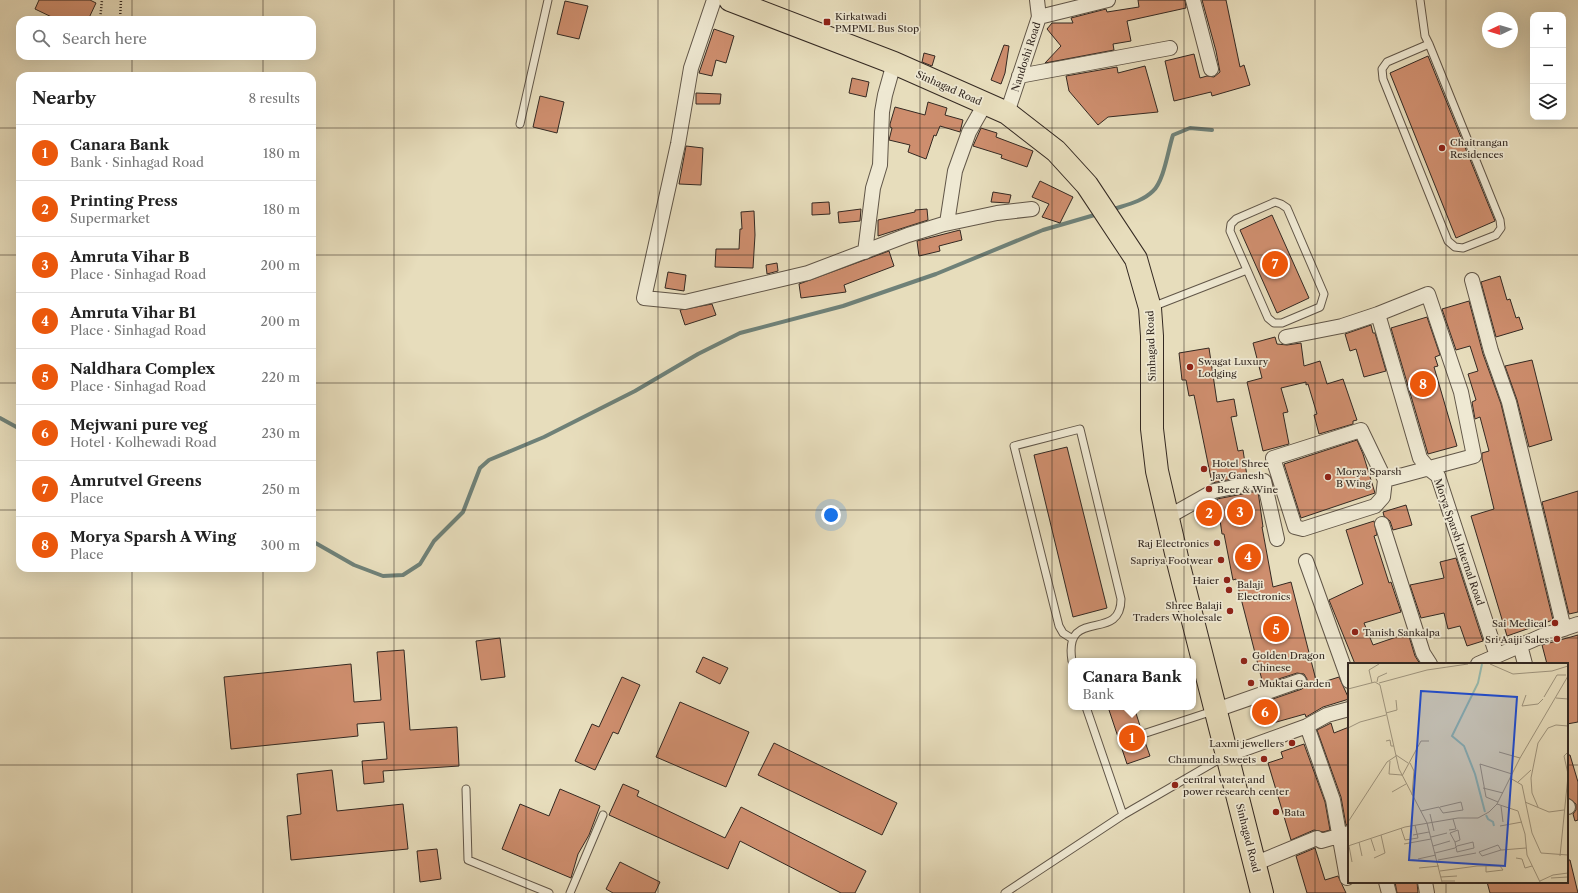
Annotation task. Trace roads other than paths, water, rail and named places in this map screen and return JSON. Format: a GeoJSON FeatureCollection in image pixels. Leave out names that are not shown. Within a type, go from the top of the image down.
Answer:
{"type":"FeatureCollection","features":[{"type":"Feature","properties":{"kind":"main road","name":"Sinhagad Road"},"geometry":{"type":"LineString","coordinates":[[730,0],[760,8],[894,63],[1007,113],[1056,151],[1087,185],[1136,259],[1150,308],[1152,336],[1152,429],[1157,471],[1262,893]]}},
{"type":"Feature","properties":{"kind":"street"},"geometry":{"type":"LineString","coordinates":[[714,0],[691,68],[678,144],[644,298],[685,302],[808,273],[908,235],[945,224],[997,213],[1032,209]]}},
{"type":"Feature","properties":{"kind":"street","name":"Nandoshi Road"},"geometry":{"type":"LineString","coordinates":[[1007,113],[1039,17],[1037,0]]}},
{"type":"Feature","properties":{"kind":"street"},"geometry":{"type":"LineString","coordinates":[[1039,17],[1108,0]]}},
{"type":"Feature","properties":{"kind":"street"},"geometry":{"type":"LineString","coordinates":[[1193,0],[1211,69]]}},
{"type":"Feature","properties":{"kind":"street"},"geometry":{"type":"LineString","coordinates":[[1019,76],[1170,48]]}},
{"type":"Feature","properties":{"kind":"street"},"geometry":{"type":"LineString","coordinates":[[865,252],[873,188],[880,165],[884,95],[894,63]]}},
{"type":"Feature","properties":{"kind":"street"},"geometry":{"type":"LineString","coordinates":[[945,224],[947,223],[955,170],[969,132],[985,104]]}},
{"type":"Feature","properties":{"kind":"street"},"geometry":{"type":"LineString","coordinates":[[1472,280],[1491,351],[1508,402],[1564,628]]}},
{"type":"Feature","properties":{"kind":"street"},"geometry":{"type":"LineString","coordinates":[[1286,337],[1342,326],[1378,314],[1428,294],[1461,392],[1474,456],[1385,480]]}},
{"type":"Feature","properties":{"kind":"street","name":"Morya Sparsh Internal Road"},"geometry":{"type":"LineString","coordinates":[[1378,314],[1420,458],[1429,469],[1438,476],[1497,656]]}},
{"type":"Feature","properties":{"kind":"street"},"geometry":{"type":"LineString","coordinates":[[1361,430],[1385,480],[1383,497],[1375,506],[1303,529],[1295,526],[1273,458],[1361,430]]}},
{"type":"Feature","properties":{"kind":"street"},"geometry":{"type":"LineString","coordinates":[[1168,517],[1214,491],[1264,480],[1277,539]]}},
{"type":"Feature","properties":{"kind":"street"},"geometry":{"type":"LineString","coordinates":[[1382,524],[1423,653],[1429,663]]}},
{"type":"Feature","properties":{"kind":"street"},"geometry":{"type":"LineString","coordinates":[[1306,561],[1348,677]]}},
{"type":"Feature","properties":{"kind":"street"},"geometry":{"type":"LineString","coordinates":[[1480,663],[1564,628],[1578,624]]}},
{"type":"Feature","properties":{"kind":"street"},"geometry":{"type":"LineString","coordinates":[[1520,646],[1526,663]]}},
{"type":"Feature","properties":{"kind":"street"},"geometry":{"type":"LineString","coordinates":[[1216,710],[1299,681]]}},
{"type":"Feature","properties":{"kind":"street"},"geometry":{"type":"LineString","coordinates":[[1227,755],[1307,726],[1327,715],[1348,709]]}},
{"type":"Feature","properties":{"kind":"street"},"geometry":{"type":"LineString","coordinates":[[1307,726],[1344,835],[1347,878]]}},
{"type":"Feature","properties":{"kind":"street"},"geometry":{"type":"LineString","coordinates":[[1254,864],[1317,838],[1321,841],[1344,835]]}},
{"type":"Feature","properties":{"kind":"street"},"geometry":{"type":"LineString","coordinates":[[1386,883],[1389,893]]}},
{"type":"Feature","properties":{"kind":"street"},"geometry":{"type":"LineString","coordinates":[[1425,883],[1427,893]]}},
{"type":"Feature","properties":{"kind":"lane"},"geometry":{"type":"LineString","coordinates":[[520,124],[548,0]]}},
{"type":"Feature","properties":{"kind":"lane"},"geometry":{"type":"LineString","coordinates":[[1420,0],[1425,36],[1429,44],[1500,220],[1501,228],[1496,235],[1463,248],[1455,247],[1448,241],[1383,78],[1382,69],[1387,62],[1429,44]]}},
{"type":"Feature","properties":{"kind":"lane"},"geometry":{"type":"LineString","coordinates":[[1274,202],[1281,204],[1287,208],[1324,294],[1323,301],[1320,307],[1282,323],[1274,323],[1268,318],[1247,270],[1230,231],[1231,224],[1236,219],[1274,202]]}},
{"type":"Feature","properties":{"kind":"lane"},"geometry":{"type":"LineString","coordinates":[[1150,308],[1247,270]]}},
{"type":"Feature","properties":{"kind":"lane"},"geometry":{"type":"LineString","coordinates":[[1071,638],[1063,633],[1059,626],[1014,446],[1080,429],[1121,599],[1121,607],[1118,615],[1113,620],[1082,629],[1071,638],[1070,647],[1072,658]]}},
{"type":"Feature","properties":{"kind":"lane"},"geometry":{"type":"LineString","coordinates":[[1087,710],[1123,815]]}},
{"type":"Feature","properties":{"kind":"lane"},"geometry":{"type":"LineString","coordinates":[[1143,734],[1216,710]]}},
{"type":"Feature","properties":{"kind":"lane"},"geometry":{"type":"LineString","coordinates":[[1004,893],[1123,815],[1227,755]]}},
{"type":"Feature","properties":{"kind":"lane"},"geometry":{"type":"LineString","coordinates":[[466,789],[468,860],[549,893]]}},
{"type":"Feature","properties":{"kind":"lane"},"geometry":{"type":"LineString","coordinates":[[570,893],[603,815]]}},
{"type":"Feature","properties":{"kind":"waterway"},"geometry":{"type":"LineString","coordinates":[[1111,210],[1139,201],[1153,191],[1163,173],[1173,135],[1190,128],[1212,130]]}},
{"type":"Feature","properties":{"kind":"waterway"},"geometry":{"type":"LineString","coordinates":[[316,543],[354,565],[383,576],[403,575],[420,564],[434,541],[463,512],[480,468],[489,460],[544,437],[635,391],[698,354],[740,333],[843,306],[936,274],[1043,230],[1098,214]]}},
{"type":"Feature","properties":{"kind":"waterway"},"geometry":{"type":"LineString","coordinates":[[0,418],[16,427]]}},
{"type":"Feature","properties":{"kind":"place","name":"Kirkatwadi PMPML Bus Stop"},"geometry":{"type":"Point","coordinates":[827,22]}},
{"type":"Feature","properties":{"kind":"place","name":"Chaitrangan Residences"},"geometry":{"type":"Point","coordinates":[1442,148]}},
{"type":"Feature","properties":{"kind":"place","name":"Amrutvel Greens"},"geometry":{"type":"Point","coordinates":[1275,264]}},
{"type":"Feature","properties":{"kind":"place","name":"Swagat Luxury Lodging"},"geometry":{"type":"Point","coordinates":[1190,367]}},
{"type":"Feature","properties":{"kind":"place","name":"Morya Sparsh A Wing"},"geometry":{"type":"Point","coordinates":[1423,384]}},
{"type":"Feature","properties":{"kind":"place","name":"Hotel Shree Jay Ganesh"},"geometry":{"type":"Point","coordinates":[1204,469]}},
{"type":"Feature","properties":{"kind":"place","name":"Morya Sparsh B Wing"},"geometry":{"type":"Point","coordinates":[1328,477]}},
{"type":"Feature","properties":{"kind":"place","name":"Beer & Wine"},"geometry":{"type":"Point","coordinates":[1209,489]}},
{"type":"Feature","properties":{"kind":"place","name":"Amruta Vihar B"},"geometry":{"type":"Point","coordinates":[1240,512]}},
{"type":"Feature","properties":{"kind":"place","name":"Printing Press"},"geometry":{"type":"Point","coordinates":[1209,513]}},
{"type":"Feature","properties":{"kind":"place","name":"Raj Electronics"},"geometry":{"type":"Point","coordinates":[1217,543]}},
{"type":"Feature","properties":{"kind":"place","name":"Amruta Vihar B1"},"geometry":{"type":"Point","coordinates":[1248,557]}},
{"type":"Feature","properties":{"kind":"place","name":"Sapriya Footwear"},"geometry":{"type":"Point","coordinates":[1221,560]}},
{"type":"Feature","properties":{"kind":"place","name":"Haier"},"geometry":{"type":"Point","coordinates":[1227,580]}},
{"type":"Feature","properties":{"kind":"place","name":"Balaji Electronics"},"geometry":{"type":"Point","coordinates":[1229,590]}},
{"type":"Feature","properties":{"kind":"place","name":"Shree Balaji Traders Wholesale"},"geometry":{"type":"Point","coordinates":[1230,611]}},
{"type":"Feature","properties":{"kind":"place","name":"Sai Medical"},"geometry":{"type":"Point","coordinates":[1555,623]}},
{"type":"Feature","properties":{"kind":"place","name":"Naldhara Complex"},"geometry":{"type":"Point","coordinates":[1276,629]}},
{"type":"Feature","properties":{"kind":"place","name":"Tanish Sankalpa"},"geometry":{"type":"Point","coordinates":[1355,632]}},
{"type":"Feature","properties":{"kind":"place","name":"Sri Aaiji Sales"},"geometry":{"type":"Point","coordinates":[1557,639]}},
{"type":"Feature","properties":{"kind":"place","name":"Golden Dragon Chinese"},"geometry":{"type":"Point","coordinates":[1244,661]}},
{"type":"Feature","properties":{"kind":"place","name":"Muktai Garden"},"geometry":{"type":"Point","coordinates":[1251,683]}},
{"type":"Feature","properties":{"kind":"place","name":"Mejwani pure veg"},"geometry":{"type":"Point","coordinates":[1265,712]}},
{"type":"Feature","properties":{"kind":"place","name":"Canara Bank"},"geometry":{"type":"Point","coordinates":[1132,738]}},
{"type":"Feature","properties":{"kind":"place","name":"Laxmi jewellers"},"geometry":{"type":"Point","coordinates":[1292,743]}},
{"type":"Feature","properties":{"kind":"place","name":"Chamunda Sweets"},"geometry":{"type":"Point","coordinates":[1264,759]}},
{"type":"Feature","properties":{"kind":"place","name":"central water and power research center"},"geometry":{"type":"Point","coordinates":[1175,785]}},
{"type":"Feature","properties":{"kind":"place","name":"Bata"},"geometry":{"type":"Point","coordinates":[1276,812]}}]}
